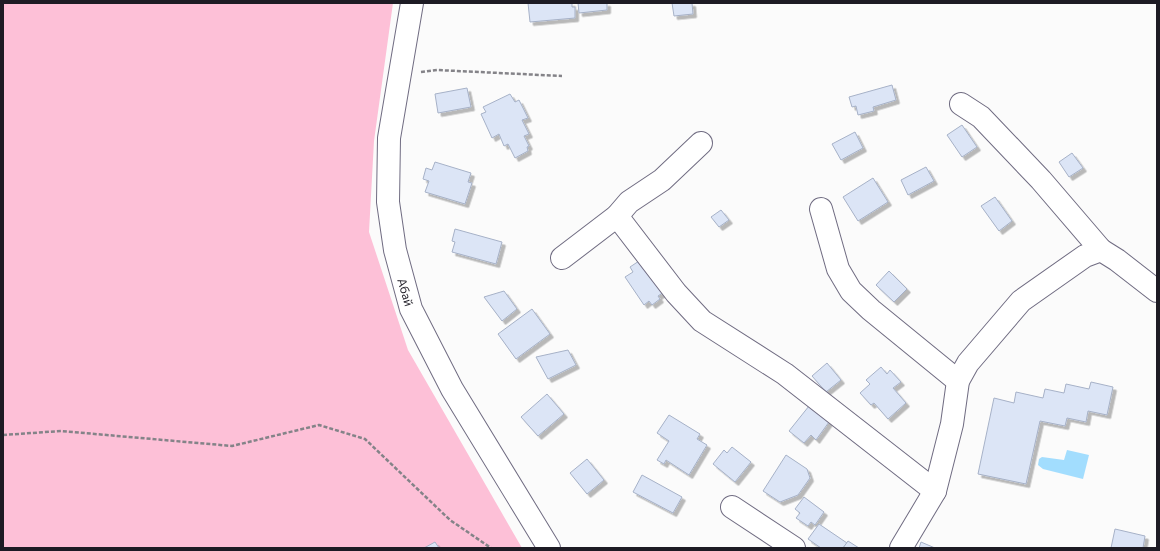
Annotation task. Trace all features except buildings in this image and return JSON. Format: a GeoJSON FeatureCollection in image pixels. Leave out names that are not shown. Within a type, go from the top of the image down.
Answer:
{"type":"FeatureCollection","features":[{"type":"Feature","properties":{"kind":"street","name":"Абай"},"geometry":{"type":"LineString","coordinates":[[412,3],[390,138],[388,202],[395,250],[411,309],[452,389],[549,548]]}},
{"type":"Feature","properties":{"kind":"street"},"geometry":{"type":"LineString","coordinates":[[962,104],[981,117],[1041,180],[1101,250],[1117,260],[1157,291]]}},
{"type":"Feature","properties":{"kind":"street"},"geometry":{"type":"LineString","coordinates":[[562,258],[617,216],[629,202],[662,180],[701,143]]}},
{"type":"Feature","properties":{"kind":"street"},"geometry":{"type":"LineString","coordinates":[[821,209],[838,270],[851,291],[958,381]]}},
{"type":"Feature","properties":{"kind":"street"},"geometry":{"type":"LineString","coordinates":[[617,216],[676,294],[702,321],[785,374],[935,491]]}},
{"type":"Feature","properties":{"kind":"street"},"geometry":{"type":"LineString","coordinates":[[901,548],[935,491],[952,424],[958,381],[968,364],[1021,301],[1085,256],[1101,250]]}},
{"type":"Feature","properties":{"kind":"street"},"geometry":{"type":"LineString","coordinates":[[732,507],[794,548]]}},
{"type":"Feature","properties":{"kind":"path"},"geometry":{"type":"LineString","coordinates":[[400,74],[437,70],[562,76]]}},
{"type":"Feature","properties":{"kind":"path"},"geometry":{"type":"LineString","coordinates":[[3,436],[61,431],[232,446],[319,425],[365,439],[450,520],[490,548]]}},
{"type":"Feature","properties":{"kind":"shaded area"},"geometry":{"type":"Polygon","coordinates":[[[3,3],[393,3],[374,141],[369,232],[408,350],[522,548],[3,548],[3,3]]]}},
{"type":"Feature","properties":{"kind":"water"},"geometry":{"type":"Polygon","coordinates":[[[1067,450],[1089,455],[1083,479],[1043,469],[1038,465],[1039,459],[1042,457],[1064,460],[1067,450]]]}}]}
